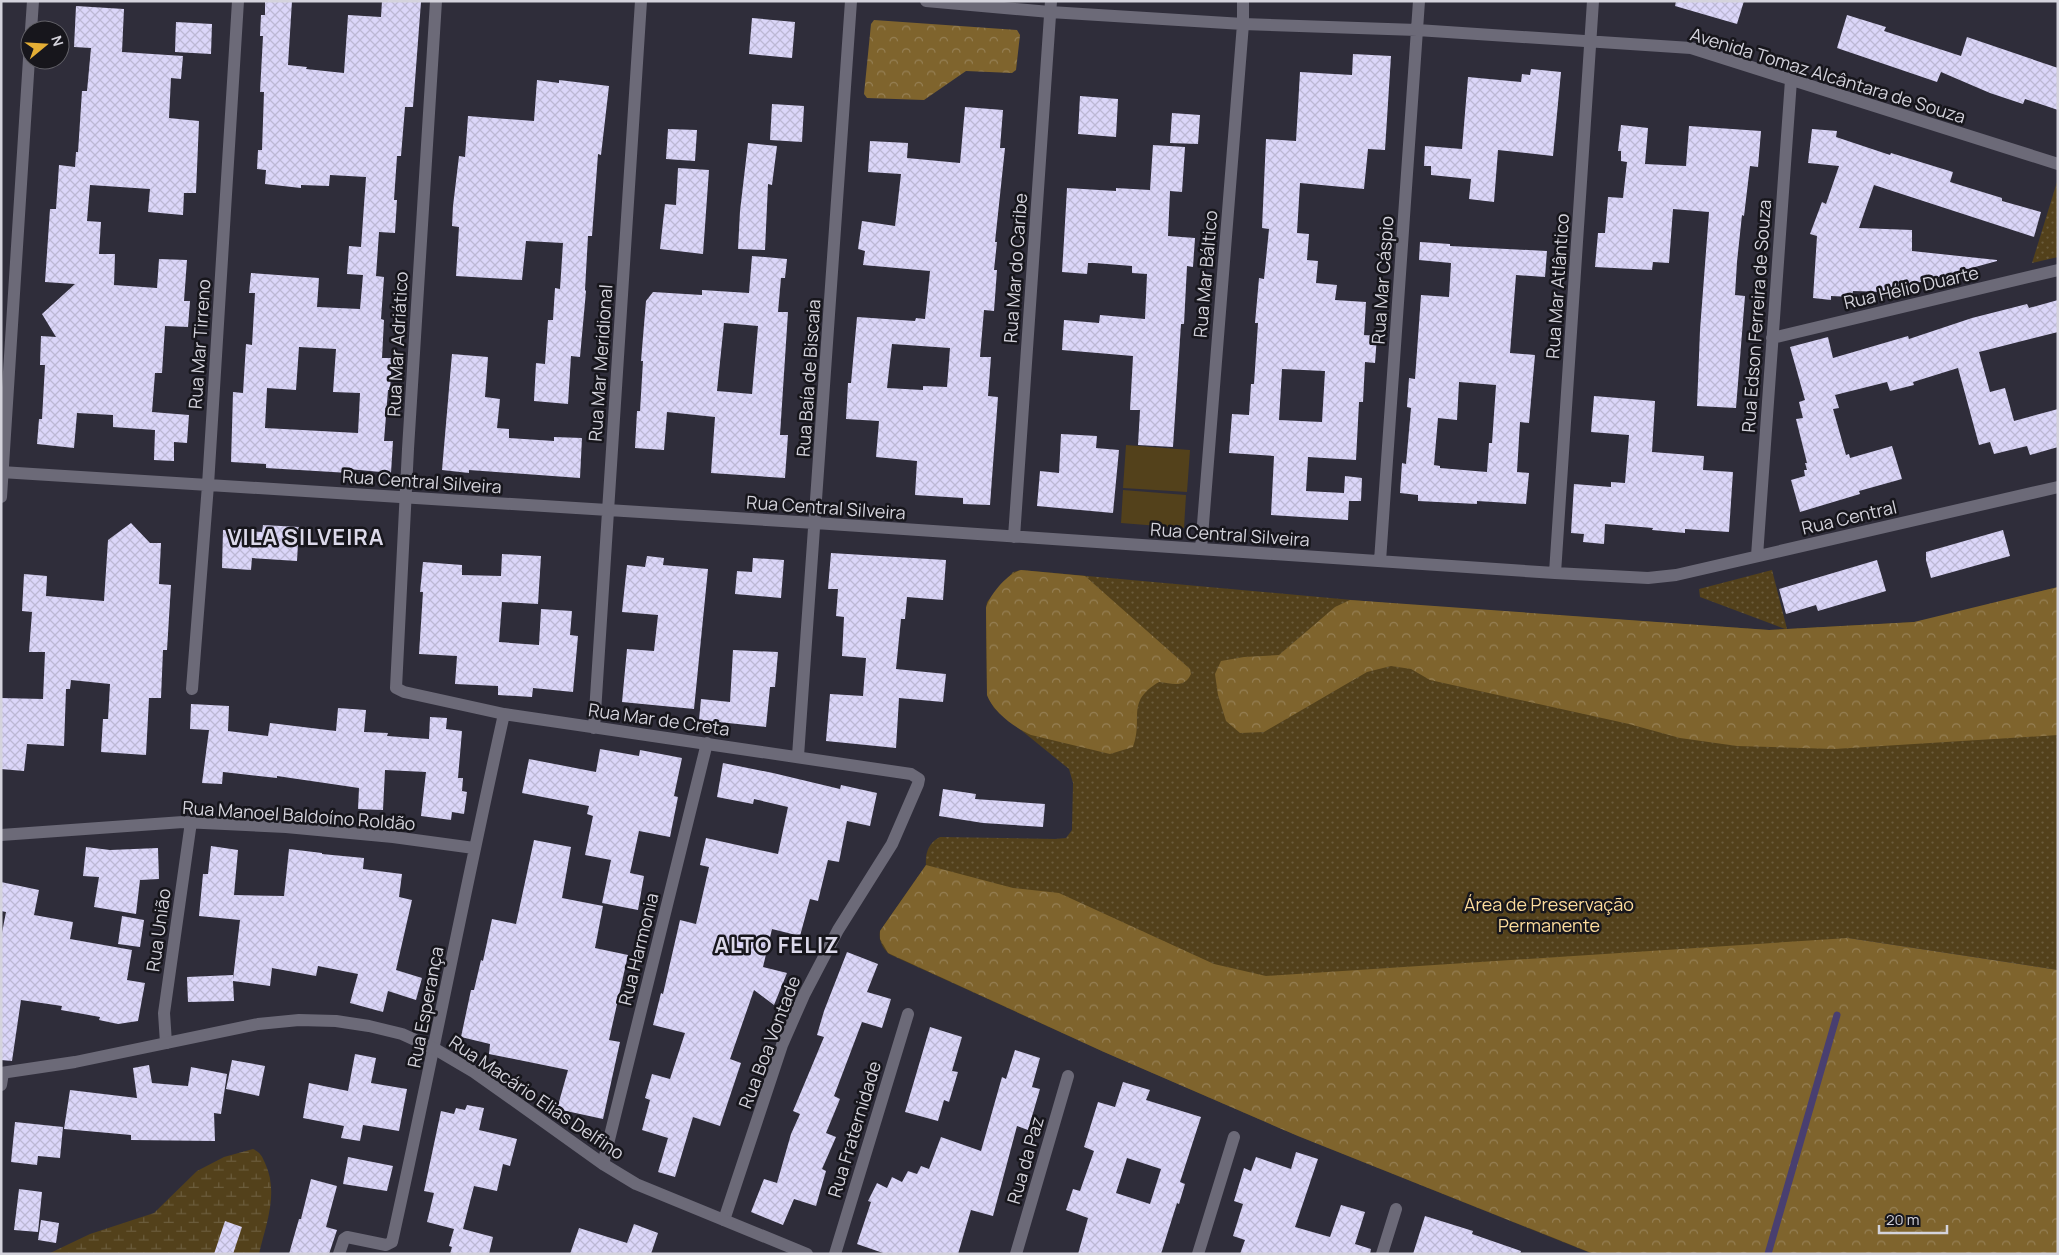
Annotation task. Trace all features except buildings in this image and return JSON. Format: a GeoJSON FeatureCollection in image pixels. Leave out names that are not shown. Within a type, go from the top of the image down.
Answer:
{"type":"FeatureCollection","features":[{"type":"Feature","properties":{"kind":"street"},"geometry":{"type":"LineString","coordinates":[[32,20],[33,1]]}},
{"type":"Feature","properties":{"kind":"street","name":"Rua Mar Tirreno"},"geometry":{"type":"LineString","coordinates":[[192,689],[208,485],[238,1]]}},
{"type":"Feature","properties":{"kind":"street","name":"Rua Mar Adriático"},"geometry":{"type":"LineString","coordinates":[[396,688],[436,1]]}},
{"type":"Feature","properties":{"kind":"street","name":"Rua Mar Meridional"},"geometry":{"type":"LineString","coordinates":[[594,728],[641,1]]}},
{"type":"Feature","properties":{"kind":"street","name":"Rua Baía de Biscaia"},"geometry":{"type":"LineString","coordinates":[[798,756],[851,1]]}},
{"type":"Feature","properties":{"kind":"street","name":"Avenida Tomaz Alcântara de Souza"},"geometry":{"type":"LineString","coordinates":[[926,1],[1051,7],[1243,24],[1417,30],[1691,48],[2058,164]]}},
{"type":"Feature","properties":{"kind":"street","name":"Rua Mar Báltico"},"geometry":{"type":"LineString","coordinates":[[1200,549],[1243,24],[1243,1]]}},
{"type":"Feature","properties":{"kind":"street","name":"Rua Mar Cáspio"},"geometry":{"type":"LineString","coordinates":[[1380,561],[1419,1]]}},
{"type":"Feature","properties":{"kind":"street","name":"Rua Mar Atlântico"},"geometry":{"type":"LineString","coordinates":[[1555,573],[1593,1]]}},
{"type":"Feature","properties":{"kind":"street","name":"Rua Mar do Caribe"},"geometry":{"type":"LineString","coordinates":[[1014,537],[1051,7]]}},
{"type":"Feature","properties":{"kind":"street"},"geometry":{"type":"LineString","coordinates":[[1,497],[28,70]]}},
{"type":"Feature","properties":{"kind":"street","name":"Rua Edson Ferreira de Souza"},"geometry":{"type":"LineString","coordinates":[[1757,556],[1791,80]]}},
{"type":"Feature","properties":{"kind":"street","name":"Rua Hélio Duarte"},"geometry":{"type":"LineString","coordinates":[[1772,338],[2058,270]]}},
{"type":"Feature","properties":{"kind":"street","name":"Rua Central Silveira"},"geometry":{"type":"LineString","coordinates":[[2,472],[1648,578]]}},
{"type":"Feature","properties":{"kind":"street","name":"Rua Central"},"geometry":{"type":"LineString","coordinates":[[1648,578],[1676,575],[2058,487]]}},
{"type":"Feature","properties":{"kind":"street","name":"Rua Mar de Creta"},"geometry":{"type":"LineString","coordinates":[[396,688],[404,692],[504,714],[798,756],[911,774],[919,778]]}},
{"type":"Feature","properties":{"kind":"street","name":"Rua Esperança"},"geometry":{"type":"LineString","coordinates":[[339,1254],[346,1237],[386,1245],[392,1242],[435,1049],[474,848],[504,714]]}},
{"type":"Feature","properties":{"kind":"street","name":"Rua Harmonia"},"geometry":{"type":"LineString","coordinates":[[603,1164],[707,742]]}},
{"type":"Feature","properties":{"kind":"street","name":"Rua Boa Vontade"},"geometry":{"type":"LineString","coordinates":[[724,1220],[782,1045],[804,995],[838,930],[892,844],[919,778]]}},
{"type":"Feature","properties":{"kind":"street","name":"Rua Manoel Baldoíno Roldão"},"geometry":{"type":"LineString","coordinates":[[1,835],[191,822],[296,828],[393,837],[474,848]]}},
{"type":"Feature","properties":{"kind":"street","name":"Rua União"},"geometry":{"type":"LineString","coordinates":[[166,1043],[164,1013],[191,822]]}},
{"type":"Feature","properties":{"kind":"street","name":"Rua Fraternidade"},"geometry":{"type":"LineString","coordinates":[[834,1254],[908,1014]]}},
{"type":"Feature","properties":{"kind":"street","name":"Rua Macário Elias Delfino"},"geometry":{"type":"LineString","coordinates":[[2,1077],[258,1024],[298,1020],[336,1021],[369,1026],[402,1034],[435,1049],[498,1088],[603,1164],[636,1184],[807,1254]]}},
{"type":"Feature","properties":{"kind":"street","name":"Rua da Paz"},"geometry":{"type":"LineString","coordinates":[[1016,1254],[1068,1076]]}},
{"type":"Feature","properties":{"kind":"street"},"geometry":{"type":"LineString","coordinates":[[1198,1254],[1234,1137]]}},
{"type":"Feature","properties":{"kind":"street"},"geometry":{"type":"LineString","coordinates":[[1382,1254],[1396,1209]]}},
{"type":"Feature","properties":{"kind":"green space"},"geometry":{"type":"Polygon","coordinates":[[[874,20],[1017,30],[1020,35],[1016,70],[1012,73],[966,71],[924,100],[867,98],[864,94],[871,24],[874,20]]]}},
{"type":"Feature","properties":{"kind":"green space"},"geometry":{"type":"Polygon","coordinates":[[[2057,182],[2058,257],[2032,263],[2057,182]]]}},
{"type":"Feature","properties":{"kind":"green space"},"geometry":{"type":"Polygon","coordinates":[[[1126,445],[1190,450],[1187,492],[1123,488],[1126,445]]]}},
{"type":"Feature","properties":{"kind":"green space"},"geometry":{"type":"Polygon","coordinates":[[[1123,490],[1186,495],[1184,528],[1121,523],[1123,490]]]}},
{"type":"Feature","properties":{"kind":"green space","name":"Área de Preservação Permanente"},"geometry":{"type":"Polygon","coordinates":[[[1021,570],[1396,604],[1769,630],[1785,629],[1700,597],[1699,589],[1772,570],[1787,629],[1919,622],[2058,587],[2058,970],[1848,938],[1593,1254],[1298,1136],[1104,1052],[891,955],[886,950],[880,941],[880,931],[926,865],[926,856],[929,848],[936,839],[940,837],[1055,839],[1066,838],[1072,830],[1073,783],[1069,769],[994,708],[987,695],[987,602],[1013,572],[1021,570]]]}},
{"type":"Feature","properties":{"kind":"green space"},"geometry":{"type":"Polygon","coordinates":[[[1021,570],[1085,576],[1190,669],[1191,674],[1185,682],[1177,684],[1159,682],[1142,697],[1137,711],[1136,737],[1133,747],[1110,754],[1031,735],[1005,719],[990,701],[987,695],[986,608],[1000,585],[1010,575],[1021,570]]]}},
{"type":"Feature","properties":{"kind":"green space"},"geometry":{"type":"Polygon","coordinates":[[[2058,587],[2058,735],[1834,749],[1737,746],[1680,738],[1629,724],[1430,680],[1411,669],[1391,666],[1367,672],[1264,732],[1240,733],[1226,721],[1218,695],[1215,674],[1221,661],[1244,657],[1279,655],[1335,607],[1350,600],[1769,630],[1914,622],[2058,587]]]}},
{"type":"Feature","properties":{"kind":"green space"},"geometry":{"type":"Polygon","coordinates":[[[926,865],[1013,888],[1059,893],[1214,964],[1266,976],[1848,938],[2058,970],[2058,1254],[1594,1254],[1298,1136],[1104,1052],[888,953],[880,939],[880,931],[926,865]]]}},
{"type":"Feature","properties":{"kind":"green space"},"geometry":{"type":"Polygon","coordinates":[[[253,1149],[263,1158],[271,1186],[268,1220],[259,1254],[48,1254],[90,1234],[154,1213],[197,1171],[224,1157],[253,1149]]]}},
{"type":"Feature","properties":{"kind":"waterway"},"geometry":{"type":"LineString","coordinates":[[1768,1254],[1837,1015]]}},
{"type":"Feature","properties":{"kind":"district","name":"VILA SILVEIRA"},"geometry":{"type":"Point","coordinates":[306,537]}},
{"type":"Feature","properties":{"kind":"district","name":"ALTO FELIZ"},"geometry":{"type":"Point","coordinates":[777,945]}}]}
